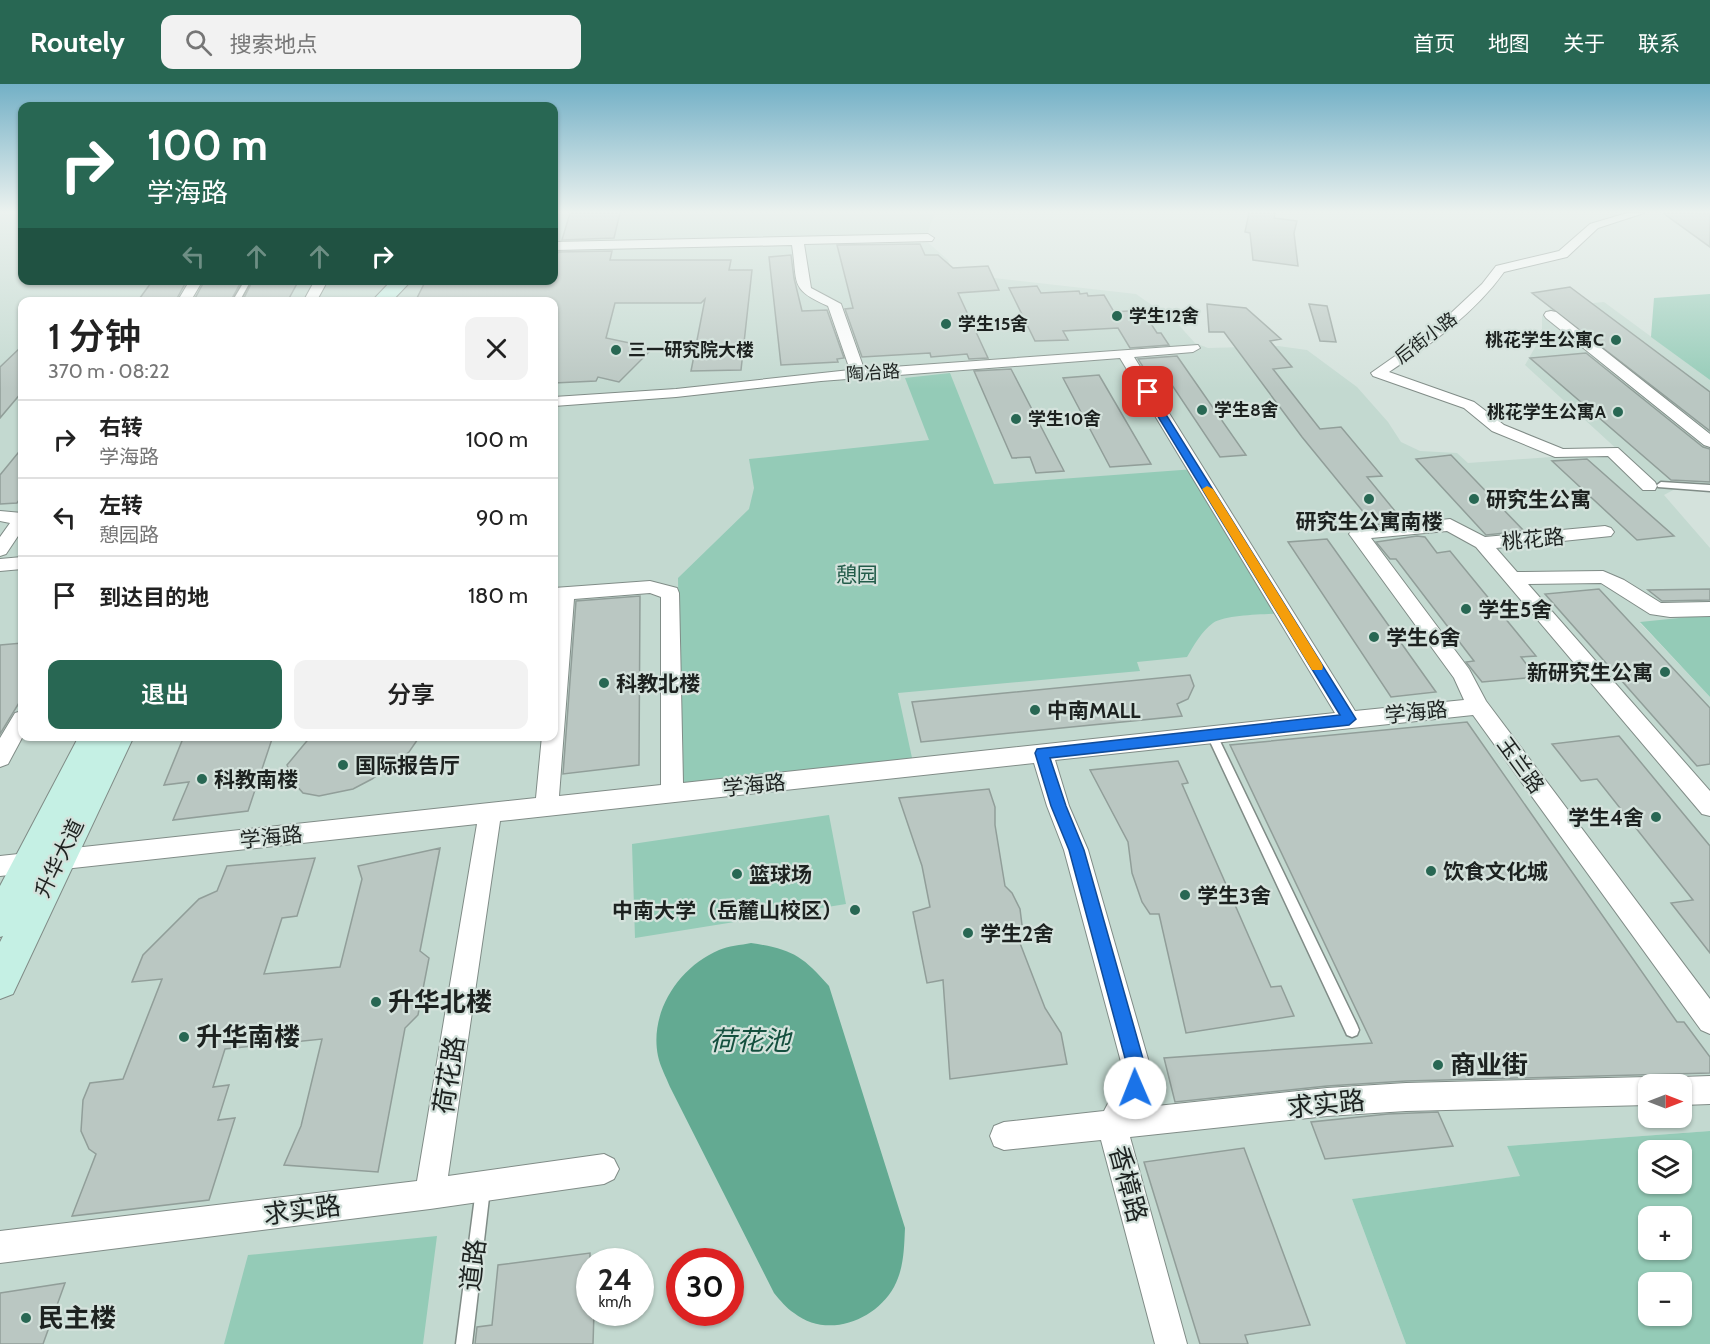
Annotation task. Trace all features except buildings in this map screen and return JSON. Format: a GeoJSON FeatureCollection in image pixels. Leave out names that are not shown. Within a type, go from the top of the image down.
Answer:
{"type":"FeatureCollection","features":[{"type":"Feature","properties":{"kind":"street"},"geometry":{"type":"LineString","coordinates":[[803,272],[806,289],[811,294],[834,304],[858,374]]}},
{"type":"Feature","properties":{"kind":"street","name":"后街小路"},"geometry":{"type":"LineString","coordinates":[[1499,272],[1487,287],[1440,331],[1378,373],[1469,405],[1498,428],[1561,454],[1612,451],[1655,486]]}},
{"type":"Feature","properties":{"kind":"street"},"geometry":{"type":"LineString","coordinates":[[378,297],[388,285]]}},
{"type":"Feature","properties":{"kind":"street"},"geometry":{"type":"LineString","coordinates":[[385,297],[398,285]]}},
{"type":"Feature","properties":{"kind":"street"},"geometry":{"type":"LineString","coordinates":[[1551,315],[1710,442]]}},
{"type":"Feature","properties":{"kind":"street","name":"陶冶路"},"geometry":{"type":"LineString","coordinates":[[558,402],[676,393],[858,374],[1193,348]]}},
{"type":"Feature","properties":{"kind":"street"},"geometry":{"type":"LineString","coordinates":[[1124,353],[1349,719]]}},
{"type":"Feature","properties":{"kind":"street"},"geometry":{"type":"LineString","coordinates":[[558,410],[701,399],[722,396],[761,384]]}},
{"type":"Feature","properties":{"kind":"street"},"geometry":{"type":"LineString","coordinates":[[0,516],[18,518]]}},
{"type":"Feature","properties":{"kind":"street"},"geometry":{"type":"LineString","coordinates":[[0,550],[18,525]]}},
{"type":"Feature","properties":{"kind":"street","name":"桃花路"},"geometry":{"type":"LineString","coordinates":[[1358,534],[1450,525],[1482,543],[1605,532]]}},
{"type":"Feature","properties":{"kind":"street","name":"玉兰路"},"geometry":{"type":"LineString","coordinates":[[1358,534],[1462,674],[1478,706],[1710,1021]]}},
{"type":"Feature","properties":{"kind":"street"},"geometry":{"type":"LineString","coordinates":[[1482,543],[1710,807]]}},
{"type":"Feature","properties":{"kind":"street"},"geometry":{"type":"LineString","coordinates":[[0,565],[18,563]]}},
{"type":"Feature","properties":{"kind":"street","name":"桃花路"},"geometry":{"type":"LineString","coordinates":[[1511,578],[1604,577],[1613,580],[1650,606],[1660,610],[1710,609]]}},
{"type":"Feature","properties":{"kind":"street"},"geometry":{"type":"LineString","coordinates":[[558,622],[559,594],[651,587],[670,593],[672,793]]}},
{"type":"Feature","properties":{"kind":"street","name":"学海路"},"geometry":{"type":"LineString","coordinates":[[29,863],[1478,706]]}},
{"type":"Feature","properties":{"kind":"street"},"geometry":{"type":"LineString","coordinates":[[0,758],[18,726]]}},
{"type":"Feature","properties":{"kind":"street","name":"升华大道"},"geometry":{"type":"LineString","coordinates":[[0,921],[92,741]]}},
{"type":"Feature","properties":{"kind":"street","name":"升华大道"},"geometry":{"type":"LineString","coordinates":[[0,981],[29,863],[115,741]]}},
{"type":"Feature","properties":{"kind":"street"},"geometry":{"type":"LineString","coordinates":[[547,807],[553,741]]}},
{"type":"Feature","properties":{"kind":"street","name":"香樟路"},"geometry":{"type":"LineString","coordinates":[[1042,753],[1058,806],[1077,850],[1138,1073],[1135,1088],[1127,1102],[1117,1111],[1112,1126],[1171,1344]]}},
{"type":"Feature","properties":{"kind":"street","name":"荷花路"},"geometry":{"type":"LineString","coordinates":[[430,1194],[490,813]]}},
{"type":"Feature","properties":{"kind":"street"},"geometry":{"type":"LineString","coordinates":[[1692,1091],[1710,1090]]}},
{"type":"Feature","properties":{"kind":"street","name":"求实路"},"geometry":{"type":"LineString","coordinates":[[1004,1136],[1327,1102],[1406,1097],[1638,1091]]}},
{"type":"Feature","properties":{"kind":"street","name":"求实路"},"geometry":{"type":"LineString","coordinates":[[0,1247],[430,1194],[604,1169]]}},
{"type":"Feature","properties":{"kind":"lane"},"geometry":{"type":"LineString","coordinates":[[1655,486],[1710,488]]}},
{"type":"Feature","properties":{"kind":"lane"},"geometry":{"type":"LineString","coordinates":[[1212,735],[1352,1030]]}},
{"type":"Feature","properties":{"kind":"lane","name":"道路"},"geometry":{"type":"LineString","coordinates":[[464,1344],[483,1187]]}},
{"type":"Feature","properties":{"kind":"shaded area","name":"中南大学（岳麓山校区）"},"geometry":{"type":"Polygon","coordinates":[[[0,272],[18,272],[18,285],[558,285],[558,272],[991,272],[994,278],[1136,294],[1175,321],[1195,343],[1208,348],[1278,346],[1307,350],[1357,387],[1388,422],[1401,442],[1420,451],[1457,453],[1468,463],[1620,452],[1525,365],[1542,335],[1542,316],[1552,307],[1604,302],[1710,380],[1710,490],[1675,489],[1664,495],[1710,548],[1710,616],[1640,623],[1710,697],[1710,1131],[1507,1146],[1521,1176],[1352,1199],[1406,1344],[0,1344],[0,272]]]}},
{"type":"Feature","properties":{"kind":"green space"},"geometry":{"type":"Polygon","coordinates":[[[1710,294],[1710,380],[1651,337],[1654,298],[1710,294]]]}},
{"type":"Feature","properties":{"kind":"green space","name":"憩园"},"geometry":{"type":"Polygon","coordinates":[[[950,373],[994,484],[1195,469],[1283,613],[1237,616],[1219,620],[1198,638],[1187,657],[1137,662],[1140,671],[898,693],[914,767],[681,792],[678,578],[749,509],[754,488],[749,459],[929,440],[905,378],[950,373]]]}},
{"type":"Feature","properties":{"kind":"green space"},"geometry":{"type":"Polygon","coordinates":[[[1710,616],[1710,697],[1640,622],[1710,616]]]}},
{"type":"Feature","properties":{"kind":"green space","name":"篮球场"},"geometry":{"type":"Polygon","coordinates":[[[829,815],[846,904],[635,938],[632,844],[829,815]]]}},
{"type":"Feature","properties":{"kind":"green space"},"geometry":{"type":"Polygon","coordinates":[[[1710,1131],[1710,1344],[1406,1344],[1352,1199],[1520,1176],[1507,1146],[1710,1131]]]}},
{"type":"Feature","properties":{"kind":"green space"},"geometry":{"type":"Polygon","coordinates":[[[437,1236],[423,1344],[224,1344],[248,1255],[437,1236]]]}},
{"type":"Feature","properties":{"kind":"water","name":"荷花池"},"geometry":{"type":"Polygon","coordinates":[[[751,943],[795,955],[811,967],[829,986],[905,1228],[902,1266],[894,1287],[875,1309],[849,1322],[821,1325],[807,1321],[788,1309],[774,1293],[670,1087],[659,1060],[656,1040],[658,1023],[670,993],[680,979],[691,968],[719,950],[751,943]]]}},
{"type":"Feature","properties":{"kind":"slow traffic"},"geometry":{"type":"LineString","coordinates":[[1207,489],[1317,667]]}},
{"type":"Feature","properties":{"kind":"place","name":"学生12舍"},"geometry":{"type":"Point","coordinates":[1117,316]}},
{"type":"Feature","properties":{"kind":"place","name":"学生15舍"},"geometry":{"type":"Point","coordinates":[946,324]}},
{"type":"Feature","properties":{"kind":"place","name":"桃花学生公寓C"},"geometry":{"type":"Point","coordinates":[1616,340]}},
{"type":"Feature","properties":{"kind":"place","name":"三一研究院大楼"},"geometry":{"type":"Point","coordinates":[616,350]}},
{"type":"Feature","properties":{"kind":"place","name":"学生8舍"},"geometry":{"type":"Point","coordinates":[1202,410]}},
{"type":"Feature","properties":{"kind":"place","name":"桃花学生公寓A"},"geometry":{"type":"Point","coordinates":[1618,412]}},
{"type":"Feature","properties":{"kind":"place","name":"学生10舍"},"geometry":{"type":"Point","coordinates":[1016,419]}},
{"type":"Feature","properties":{"kind":"place","name":"研究生公寓南楼"},"geometry":{"type":"Point","coordinates":[1369,499]}},
{"type":"Feature","properties":{"kind":"place","name":"研究生公寓"},"geometry":{"type":"Point","coordinates":[1474,499]}},
{"type":"Feature","properties":{"kind":"place","name":"学生5舍"},"geometry":{"type":"Point","coordinates":[1466,609]}},
{"type":"Feature","properties":{"kind":"place","name":"学生6舍"},"geometry":{"type":"Point","coordinates":[1374,637]}},
{"type":"Feature","properties":{"kind":"place","name":"新研究生公寓"},"geometry":{"type":"Point","coordinates":[1665,672]}},
{"type":"Feature","properties":{"kind":"place","name":"科教北楼"},"geometry":{"type":"Point","coordinates":[604,683]}},
{"type":"Feature","properties":{"kind":"place","name":"中南MALL"},"geometry":{"type":"Point","coordinates":[1035,710]}},
{"type":"Feature","properties":{"kind":"place","name":"国际报告厅"},"geometry":{"type":"Point","coordinates":[343,765]}},
{"type":"Feature","properties":{"kind":"place","name":"科教南楼"},"geometry":{"type":"Point","coordinates":[202,779]}},
{"type":"Feature","properties":{"kind":"place","name":"学生4舍"},"geometry":{"type":"Point","coordinates":[1656,817]}},
{"type":"Feature","properties":{"kind":"place","name":"饮食文化城"},"geometry":{"type":"Point","coordinates":[1431,871]}},
{"type":"Feature","properties":{"kind":"place","name":"篮球场"},"geometry":{"type":"Point","coordinates":[737,874]}},
{"type":"Feature","properties":{"kind":"place","name":"学生3舍"},"geometry":{"type":"Point","coordinates":[1185,895]}},
{"type":"Feature","properties":{"kind":"place","name":"中南大学（岳麓山校区）"},"geometry":{"type":"Point","coordinates":[855,910]}},
{"type":"Feature","properties":{"kind":"place","name":"学生2舍"},"geometry":{"type":"Point","coordinates":[968,933]}},
{"type":"Feature","properties":{"kind":"place","name":"升华北楼"},"geometry":{"type":"Point","coordinates":[376,1002]}},
{"type":"Feature","properties":{"kind":"place","name":"升华南楼"},"geometry":{"type":"Point","coordinates":[184,1037]}},
{"type":"Feature","properties":{"kind":"place","name":"商业街"},"geometry":{"type":"Point","coordinates":[1438,1065]}},
{"type":"Feature","properties":{"kind":"place","name":"民主楼"},"geometry":{"type":"Point","coordinates":[26,1318]}},
{"type":"Feature","properties":{"kind":"route"},"geometry":{"type":"LineString","coordinates":[[1135,1088],[1138,1073],[1110,968],[1077,850],[1058,806],[1042,753],[1349,719],[1148,392]]}}]}
